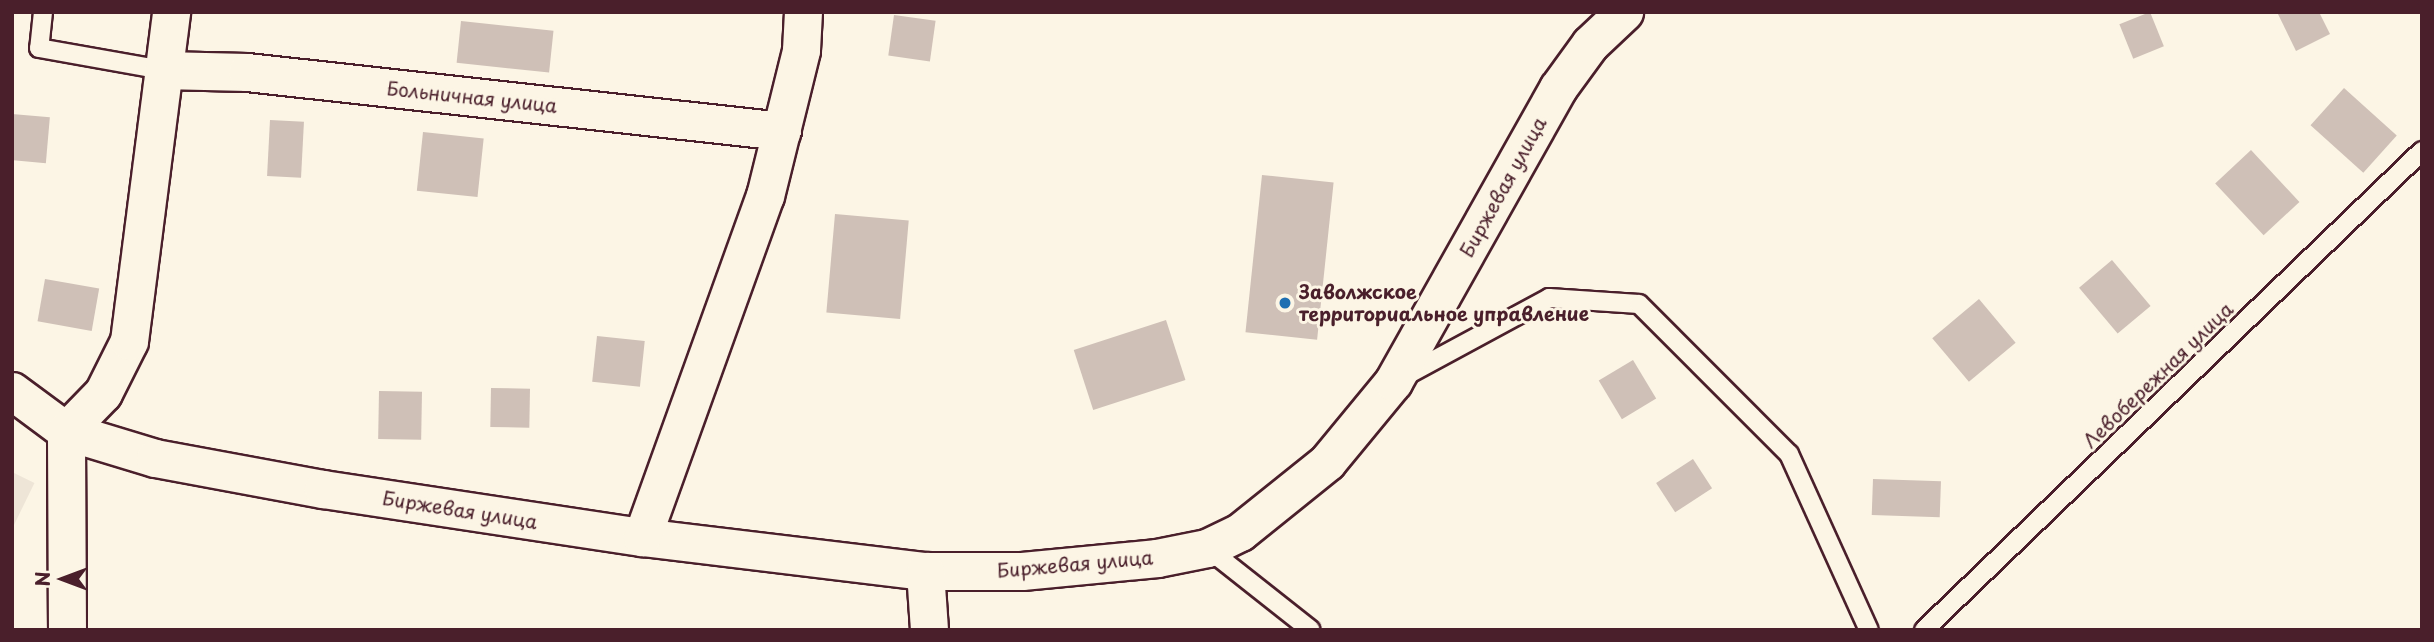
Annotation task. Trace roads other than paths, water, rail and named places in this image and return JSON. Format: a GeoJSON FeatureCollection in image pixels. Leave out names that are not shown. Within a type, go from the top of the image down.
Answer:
{"type":"FeatureCollection","features":[{"type":"Feature","properties":{"kind":"street"},"geometry":{"type":"LineString","coordinates":[[67,630],[66,431],[103,393],[129,341],[171,12]]}},
{"type":"Feature","properties":{"kind":"street"},"geometry":{"type":"LineString","coordinates":[[642,537],[765,196],[801,50],[803,12]]}},
{"type":"Feature","properties":{"kind":"street","name":"Биржевая улица"},"geometry":{"type":"LineString","coordinates":[[12,391],[66,431],[155,458],[323,489],[642,537],[925,572],[1022,572],[1157,558],[1207,548],[1240,532],[1327,462],[1393,382],[1558,88],[1590,44],[1624,12]]}},
{"type":"Feature","properties":{"kind":"street","name":"Больничная улица"},"geometry":{"type":"LineString","coordinates":[[162,70],[247,72],[782,131]]}},
{"type":"Feature","properties":{"kind":"street"},"geometry":{"type":"LineString","coordinates":[[925,572],[929,630]]}},
{"type":"Feature","properties":{"kind":"lane"},"geometry":{"type":"LineString","coordinates":[[43,12],[39,48],[162,70]]}},
{"type":"Feature","properties":{"kind":"lane","name":"Левобережная улица"},"geometry":{"type":"LineString","coordinates":[[1924,630],[2422,151]]}},
{"type":"Feature","properties":{"kind":"lane"},"geometry":{"type":"LineString","coordinates":[[1393,382],[1549,298],[1639,304],[1789,454],[1869,630]]}},
{"type":"Feature","properties":{"kind":"lane"},"geometry":{"type":"LineString","coordinates":[[1207,548],[1311,630]]}},
{"type":"Feature","properties":{"kind":"place","name":"Заволжское территориальное управление"},"geometry":{"type":"Point","coordinates":[1285,303]}}]}
